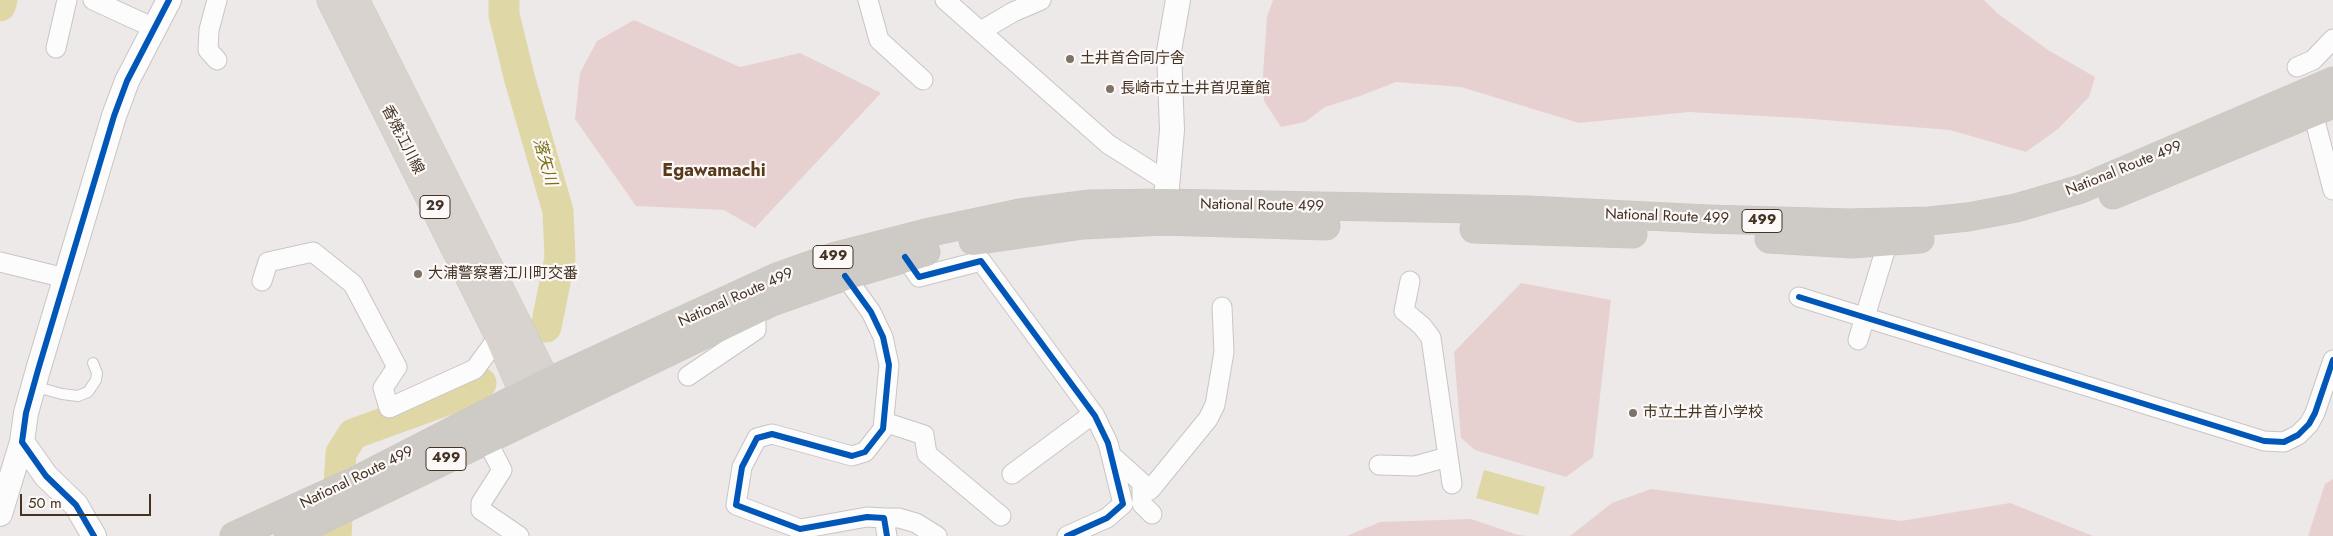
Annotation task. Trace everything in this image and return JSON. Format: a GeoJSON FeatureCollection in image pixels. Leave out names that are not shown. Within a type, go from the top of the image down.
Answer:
{"type":"FeatureCollection","features":[{"type":"Feature","properties":{"kind":"highway","name":"National Route 499"},"geometry":{"type":"LineString","coordinates":[[357,492],[535,398],[777,277],[836,256],[926,233],[1020,213],[1090,204],[1166,202],[1526,210],[1698,219],[1849,223],[1958,218],[2016,208],[2081,189],[2333,81]]}},
{"type":"Feature","properties":{"kind":"highway","name":"National Route 499"},"geometry":{"type":"LineString","coordinates":[[559,406],[756,310],[845,276],[905,257],[988,238],[1083,224],[1166,202],[1245,225],[1504,229],[1852,244],[2008,228],[2083,206],[2173,172],[2323,108]]}},
{"type":"Feature","properties":{"kind":"highway","name":"National Route 499"},"geometry":{"type":"LineString","coordinates":[[234,536],[316,510],[486,439],[535,398]]}},
{"type":"Feature","properties":{"kind":"highway","name":"National Route 499"},"geometry":{"type":"LineString","coordinates":[[288,536],[316,510]]}},
{"type":"Feature","properties":{"kind":"main road","name":"香焼江川線"},"geometry":{"type":"LineString","coordinates":[[331,0],[499,336],[535,398],[559,406]]}},
{"type":"Feature","properties":{"kind":"main road","name":"香焼江川線"},"geometry":{"type":"LineString","coordinates":[[355,0],[535,398]]}},
{"type":"Feature","properties":{"kind":"street"},"geometry":{"type":"LineString","coordinates":[[56,48],[67,0]]}},
{"type":"Feature","properties":{"kind":"street"},"geometry":{"type":"LineString","coordinates":[[93,0],[154,28]]}},
{"type":"Feature","properties":{"kind":"street"},"geometry":{"type":"LineString","coordinates":[[0,514],[22,442],[33,386],[114,116],[127,81],[170,0]]}},
{"type":"Feature","properties":{"kind":"street"},"geometry":{"type":"LineString","coordinates":[[217,0],[209,30],[208,50],[217,60]]}},
{"type":"Feature","properties":{"kind":"street"},"geometry":{"type":"LineString","coordinates":[[868,0],[879,40],[923,80]]}},
{"type":"Feature","properties":{"kind":"street"},"geometry":{"type":"LineString","coordinates":[[945,0],[1108,144],[1166,202]]}},
{"type":"Feature","properties":{"kind":"street"},"geometry":{"type":"LineString","coordinates":[[980,32],[1013,12],[1041,0]]}},
{"type":"Feature","properties":{"kind":"street"},"geometry":{"type":"LineString","coordinates":[[1166,202],[1172,130],[1169,51],[1178,0]]}},
{"type":"Feature","properties":{"kind":"street"},"geometry":{"type":"LineString","coordinates":[[2297,68],[2313,60],[2333,39]]}},
{"type":"Feature","properties":{"kind":"street"},"geometry":{"type":"LineString","coordinates":[[2323,108],[2333,190]]}},
{"type":"Feature","properties":{"kind":"street"},"geometry":{"type":"LineString","coordinates":[[1858,340],[1888,241]]}},
{"type":"Feature","properties":{"kind":"street"},"geometry":{"type":"LineString","coordinates":[[262,281],[268,262],[313,252],[353,284],[397,367],[383,388],[389,408],[475,369],[499,336]]}},
{"type":"Feature","properties":{"kind":"street"},"geometry":{"type":"LineString","coordinates":[[905,257],[919,277],[981,261],[1093,414],[1108,443],[1124,504],[1107,518],[1067,536]]}},
{"type":"Feature","properties":{"kind":"street"},"geometry":{"type":"LineString","coordinates":[[0,262],[65,278]]}},
{"type":"Feature","properties":{"kind":"street"},"geometry":{"type":"LineString","coordinates":[[845,276],[871,312],[883,337],[889,365],[883,429],[865,452],[852,456],[772,434],[757,438],[742,467],[736,506],[800,529],[867,517],[886,527],[899,518],[916,523],[937,536]]}},
{"type":"Feature","properties":{"kind":"street"},"geometry":{"type":"LineString","coordinates":[[1410,281],[1404,311],[1422,326],[1430,338],[1452,484]]}},
{"type":"Feature","properties":{"kind":"street"},"geometry":{"type":"LineString","coordinates":[[1799,297],[2264,441],[2284,442],[2298,435],[2309,424],[2316,413],[2333,360]]}},
{"type":"Feature","properties":{"kind":"street"},"geometry":{"type":"LineString","coordinates":[[1112,455],[1150,490],[1208,419],[1215,404],[1224,352],[1222,307]]}},
{"type":"Feature","properties":{"kind":"street"},"geometry":{"type":"LineString","coordinates":[[688,376],[756,330],[756,310]]}},
{"type":"Feature","properties":{"kind":"street"},"geometry":{"type":"LineString","coordinates":[[1012,474],[1093,414]]}},
{"type":"Feature","properties":{"kind":"street"},"geometry":{"type":"LineString","coordinates":[[884,422],[924,435],[927,454],[1000,516]]}},
{"type":"Feature","properties":{"kind":"street"},"geometry":{"type":"LineString","coordinates":[[486,439],[502,470],[481,503],[481,510],[519,536]]}},
{"type":"Feature","properties":{"kind":"street"},"geometry":{"type":"LineString","coordinates":[[22,442],[46,476],[76,505],[94,536]]}},
{"type":"Feature","properties":{"kind":"street"},"geometry":{"type":"LineString","coordinates":[[1379,465],[1415,466],[1448,457]]}},
{"type":"Feature","properties":{"kind":"street"},"geometry":{"type":"LineString","coordinates":[[1142,483],[1142,504],[1152,514]]}},
{"type":"Feature","properties":{"kind":"lane"},"geometry":{"type":"LineString","coordinates":[[33,386],[62,394],[78,396],[88,392],[96,380],[97,373],[93,363]]}},
{"type":"Feature","properties":{"kind":"shaded area"},"geometry":{"type":"Polygon","coordinates":[[[1273,0],[1984,0],[1997,13],[2048,50],[2095,77],[2089,97],[2058,129],[2026,152],[1950,130],[1800,118],[1689,112],[1579,123],[1461,87],[1396,82],[1325,107],[1305,122],[1281,127],[1264,101],[1263,74],[1267,17],[1273,0]]]}},
{"type":"Feature","properties":{"kind":"shaded area"},"geometry":{"type":"Polygon","coordinates":[[[634,20],[740,67],[800,53],[881,93],[755,228],[724,210],[636,206],[575,119],[580,73],[597,41],[634,20]]]}},
{"type":"Feature","properties":{"kind":"shaded area"},"geometry":{"type":"Polygon","coordinates":[[[1521,283],[1611,300],[1593,457],[1566,477],[1475,450],[1461,438],[1454,352],[1521,283]]]}},
{"type":"Feature","properties":{"kind":"shaded area"},"geometry":{"type":"Polygon","coordinates":[[[1484,470],[1545,487],[1538,515],[1476,498],[1484,470]]]}},
{"type":"Feature","properties":{"kind":"shaded area"},"geometry":{"type":"Polygon","coordinates":[[[2333,479],[2333,536],[2308,536],[2325,484],[2333,479]]]}},
{"type":"Feature","properties":{"kind":"shaded area"},"geometry":{"type":"Polygon","coordinates":[[[1651,489],[1901,521],[2010,503],[2093,536],[1570,536],[1612,503],[1651,489]]]}},
{"type":"Feature","properties":{"kind":"shaded area"},"geometry":{"type":"Polygon","coordinates":[[[1471,519],[1518,535],[1528,536],[1347,536],[1380,522],[1471,519]]]}},
{"type":"Feature","properties":{"kind":"waterway"},"geometry":{"type":"LineString","coordinates":[[0,6],[2,0]]}},
{"type":"Feature","properties":{"kind":"waterway","name":"落矢川"},"geometry":{"type":"LineString","coordinates":[[504,0],[504,15],[520,80],[558,211],[560,258],[546,327]]}},
{"type":"Feature","properties":{"kind":"waterway","name":"落矢川"},"geometry":{"type":"LineString","coordinates":[[336,536],[341,453],[353,434],[458,396],[481,383]]}},
{"type":"Feature","properties":{"kind":"cycle path"},"geometry":{"type":"LineString","coordinates":[[94,536],[76,505],[46,476],[22,442],[26,413],[114,116],[127,81],[169,0]]}},
{"type":"Feature","properties":{"kind":"cycle path"},"geometry":{"type":"LineString","coordinates":[[905,257],[919,277],[981,261],[1095,416],[1108,443],[1123,504],[1107,518],[1067,536]]}},
{"type":"Feature","properties":{"kind":"cycle path"},"geometry":{"type":"LineString","coordinates":[[845,276],[871,312],[883,337],[889,365],[883,429],[865,452],[852,456],[772,434],[757,438],[742,467],[736,505],[800,529],[867,517],[884,518],[887,536]]}},
{"type":"Feature","properties":{"kind":"cycle path"},"geometry":{"type":"LineString","coordinates":[[1799,297],[2264,441],[2284,442],[2298,435],[2309,424],[2315,413],[2333,360]]}},
{"type":"Feature","properties":{"kind":"place","name":"土井首合同庁舎"},"geometry":{"type":"Point","coordinates":[1070,59]}},
{"type":"Feature","properties":{"kind":"place","name":"長崎市立土井首児童館"},"geometry":{"type":"Point","coordinates":[1110,89]}},
{"type":"Feature","properties":{"kind":"place","name":"大浦警察署江川町交番"},"geometry":{"type":"Point","coordinates":[418,274]}},
{"type":"Feature","properties":{"kind":"place","name":"市立土井首小学校"},"geometry":{"type":"Point","coordinates":[1633,413]}},
{"type":"Feature","properties":{"kind":"district","name":"Egawamachi"},"geometry":{"type":"Point","coordinates":[714,172]}}]}
